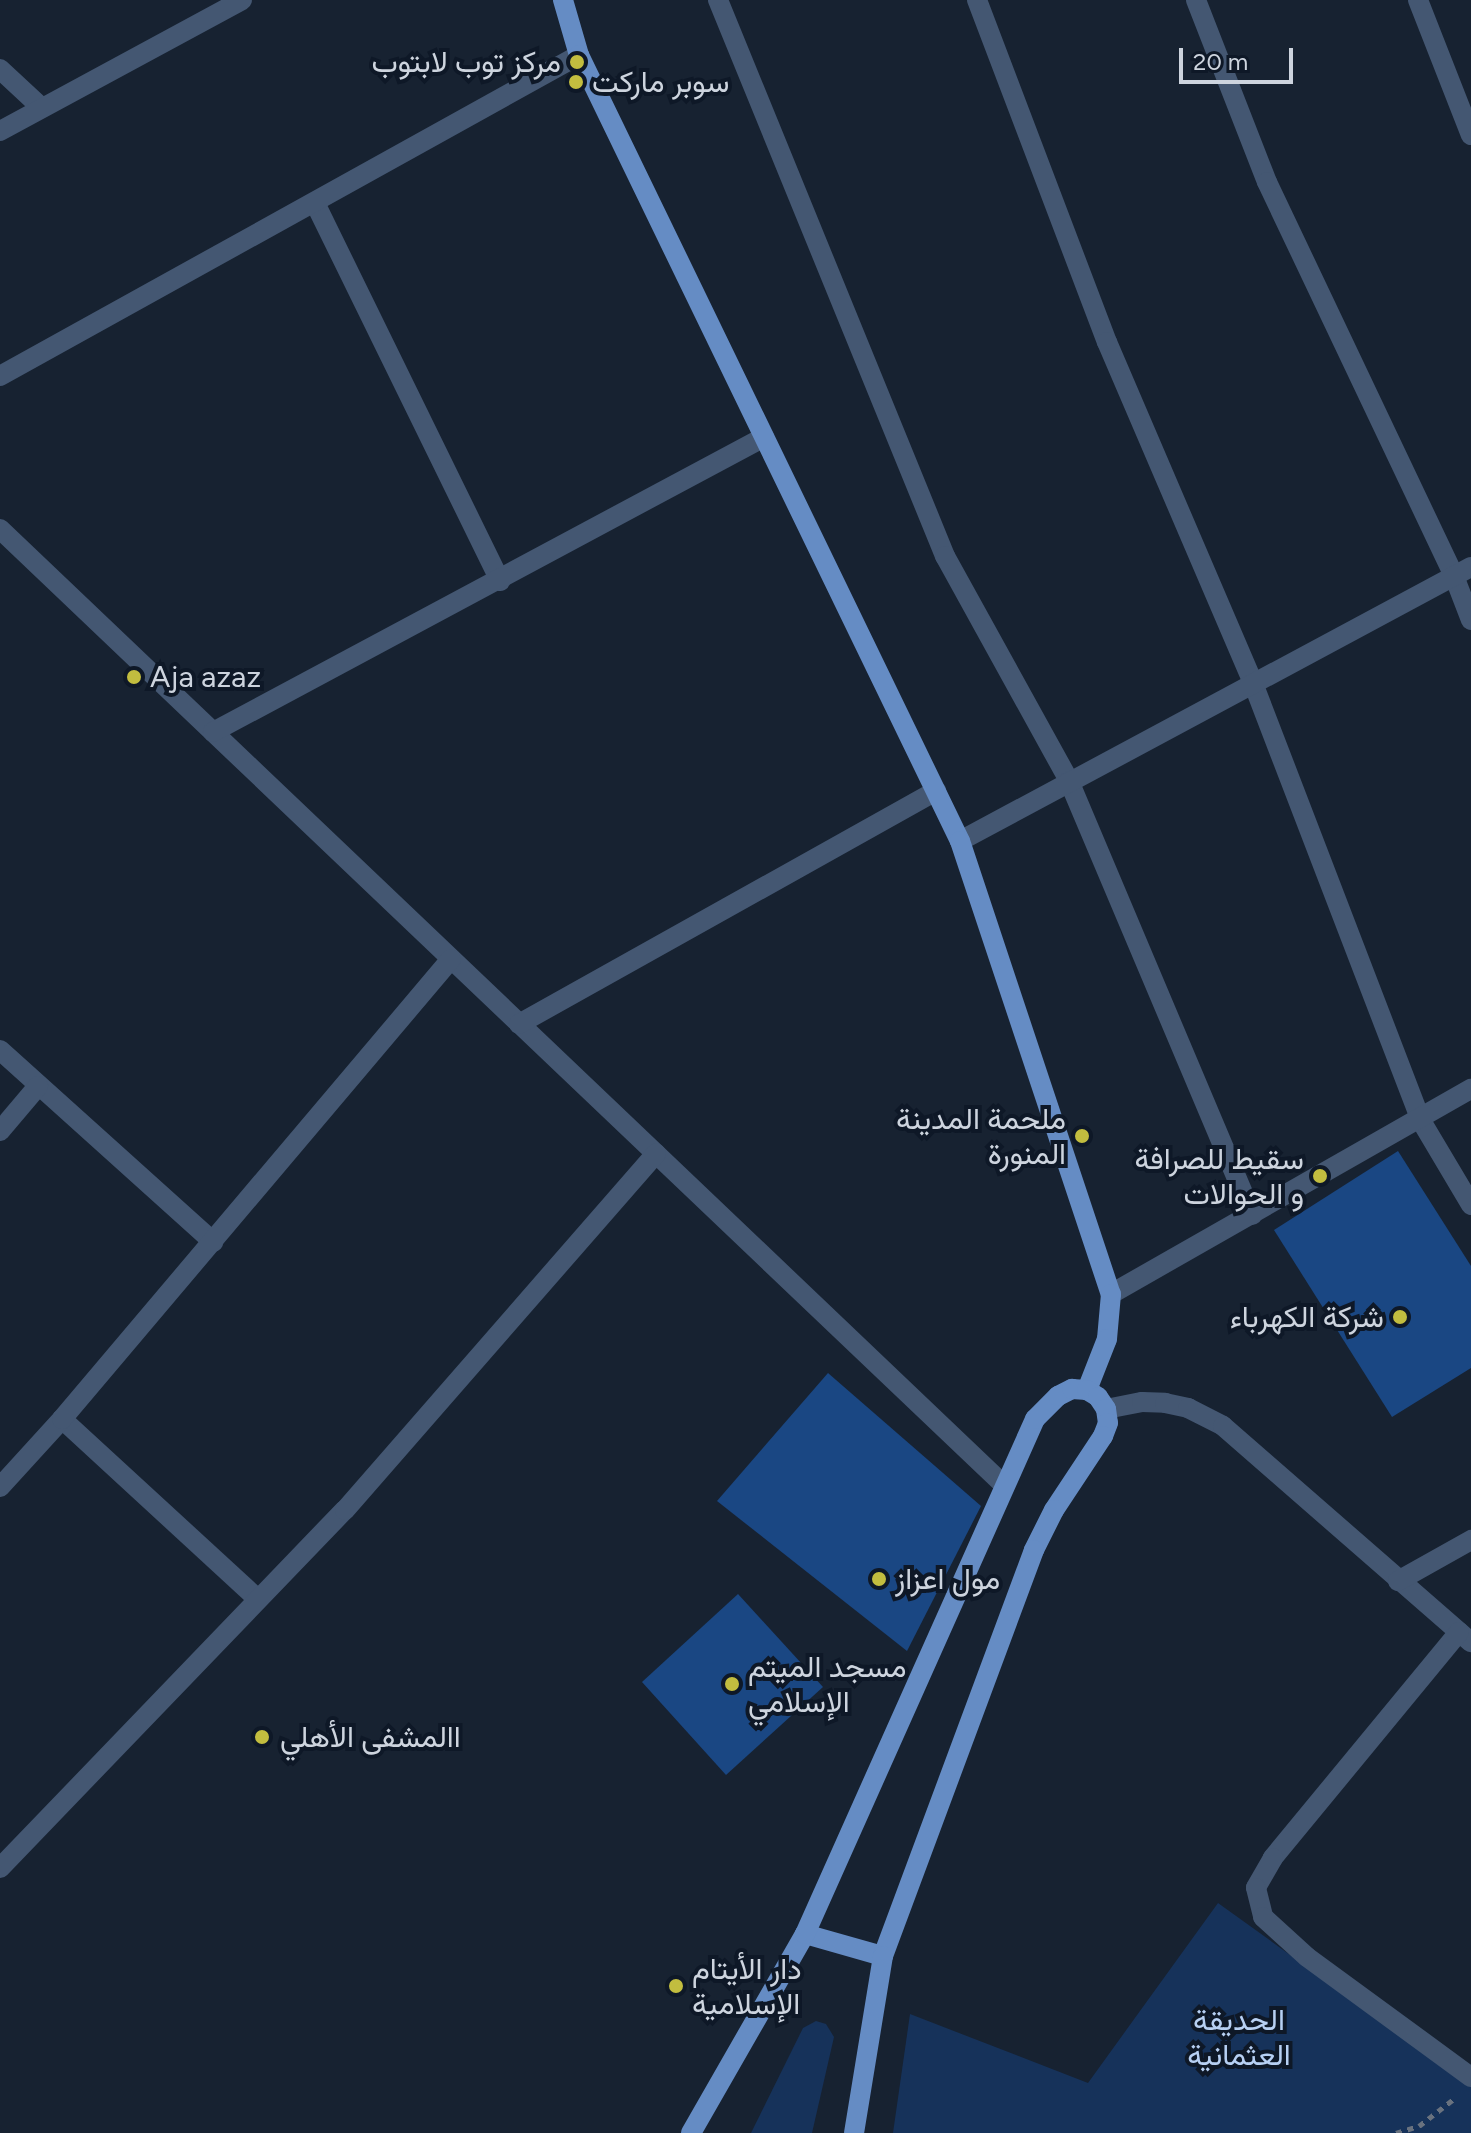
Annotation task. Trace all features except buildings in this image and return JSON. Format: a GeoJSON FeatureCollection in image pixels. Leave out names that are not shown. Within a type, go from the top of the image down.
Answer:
{"type":"FeatureCollection","features":[{"type":"Feature","properties":{"kind":"main road"},"geometry":{"type":"LineString","coordinates":[[563,0],[579,55],[960,841],[1111,1294],[1107,1339],[1087,1390]]}},
{"type":"Feature","properties":{"kind":"main road"},"geometry":{"type":"LineString","coordinates":[[691,2133],[805,1934],[1003,1484],[1035,1419],[1045,1407],[1072,1389],[1087,1390],[1098,1397],[1106,1409],[1108,1423],[1103,1436],[1054,1510],[1034,1550],[883,1956],[854,2133]]}},
{"type":"Feature","properties":{"kind":"main road"},"geometry":{"type":"LineString","coordinates":[[805,1934],[883,1956]]}},
{"type":"Feature","properties":{"kind":"street"},"geometry":{"type":"LineString","coordinates":[[0,131],[242,0]]}},
{"type":"Feature","properties":{"kind":"street"},"geometry":{"type":"LineString","coordinates":[[718,0],[945,556],[1069,781],[1252,1215]]}},
{"type":"Feature","properties":{"kind":"street"},"geometry":{"type":"LineString","coordinates":[[977,0],[1107,342],[1253,683],[1420,1119],[1471,1205]]}},
{"type":"Feature","properties":{"kind":"street"},"geometry":{"type":"LineString","coordinates":[[1196,0],[1267,182],[1463,571],[1471,620]]}},
{"type":"Feature","properties":{"kind":"street"},"geometry":{"type":"LineString","coordinates":[[1418,0],[1471,135]]}},
{"type":"Feature","properties":{"kind":"street"},"geometry":{"type":"LineString","coordinates":[[0,376],[579,55]]}},
{"type":"Feature","properties":{"kind":"street"},"geometry":{"type":"LineString","coordinates":[[0,69],[42,108]]}},
{"type":"Feature","properties":{"kind":"street"},"geometry":{"type":"LineString","coordinates":[[315,203],[500,581]]}},
{"type":"Feature","properties":{"kind":"street"},"geometry":{"type":"LineString","coordinates":[[213,732],[764,437]]}},
{"type":"Feature","properties":{"kind":"street"},"geometry":{"type":"LineString","coordinates":[[0,529],[1003,1484]]}},
{"type":"Feature","properties":{"kind":"street"},"geometry":{"type":"LineString","coordinates":[[960,841],[1463,571]]}},
{"type":"Feature","properties":{"kind":"street"},"geometry":{"type":"LineString","coordinates":[[519,1024],[936,791]]}},
{"type":"Feature","properties":{"kind":"street"},"geometry":{"type":"LineString","coordinates":[[0,1487],[62,1419],[451,959]]}},
{"type":"Feature","properties":{"kind":"street"},"geometry":{"type":"LineString","coordinates":[[0,1050],[213,1242]]}},
{"type":"Feature","properties":{"kind":"street"},"geometry":{"type":"LineString","coordinates":[[0,1131],[38,1086]]}},
{"type":"Feature","properties":{"kind":"street"},"geometry":{"type":"LineString","coordinates":[[1111,1294],[1471,1089]]}},
{"type":"Feature","properties":{"kind":"street"},"geometry":{"type":"LineString","coordinates":[[0,1868],[345,1510],[656,1154]]}},
{"type":"Feature","properties":{"kind":"street"},"geometry":{"type":"LineString","coordinates":[[1106,1409],[1142,1402],[1165,1403],[1206,1416],[1239,1439],[1465,1637],[1273,1858],[1256,1888],[1263,1917],[1307,1957],[1466,2086]]}},
{"type":"Feature","properties":{"kind":"street"},"geometry":{"type":"LineString","coordinates":[[62,1419],[258,1599]]}},
{"type":"Feature","properties":{"kind":"street"},"geometry":{"type":"LineString","coordinates":[[1398,1581],[1471,1540]]}},
{"type":"Feature","properties":{"kind":"path"},"geometry":{"type":"LineString","coordinates":[[1396,2133],[1419,2126],[1466,2086]]}},
{"type":"Feature","properties":{"kind":"green space","name":"الحديقة العثمانية"},"geometry":{"type":"Polygon","coordinates":[[[1218,1903],[1471,2085],[1471,2133],[893,2133],[910,2014],[1088,2083],[1218,1903]]]}},
{"type":"Feature","properties":{"kind":"green space"},"geometry":{"type":"Polygon","coordinates":[[[816,2021],[826,2024],[834,2037],[812,2133],[751,2133],[803,2028],[816,2021]]]}},
{"type":"Feature","properties":{"kind":"place","name":"مركز توب لابتوب"},"geometry":{"type":"Point","coordinates":[577,62]}},
{"type":"Feature","properties":{"kind":"place","name":"سوبر ماركت"},"geometry":{"type":"Point","coordinates":[576,82]}},
{"type":"Feature","properties":{"kind":"place","name":"Aja azaz"},"geometry":{"type":"Point","coordinates":[134,677]}},
{"type":"Feature","properties":{"kind":"place","name":"ملحمة المدينة المنورة"},"geometry":{"type":"Point","coordinates":[1082,1136]}},
{"type":"Feature","properties":{"kind":"place","name":"سقيط للصرافة و الحوالات"},"geometry":{"type":"Point","coordinates":[1320,1176]}},
{"type":"Feature","properties":{"kind":"place","name":"شركة الكهرباء"},"geometry":{"type":"Point","coordinates":[1400,1317]}},
{"type":"Feature","properties":{"kind":"place","name":"مول اعزاز"},"geometry":{"type":"Point","coordinates":[879,1579]}},
{"type":"Feature","properties":{"kind":"place","name":"مسجد الميتم الإسلامي"},"geometry":{"type":"Point","coordinates":[732,1684]}},
{"type":"Feature","properties":{"kind":"place","name":"االمشفى الأهلي"},"geometry":{"type":"Point","coordinates":[262,1737]}},
{"type":"Feature","properties":{"kind":"place","name":"دار الأيتام الإسلامية"},"geometry":{"type":"Point","coordinates":[676,1986]}}]}
